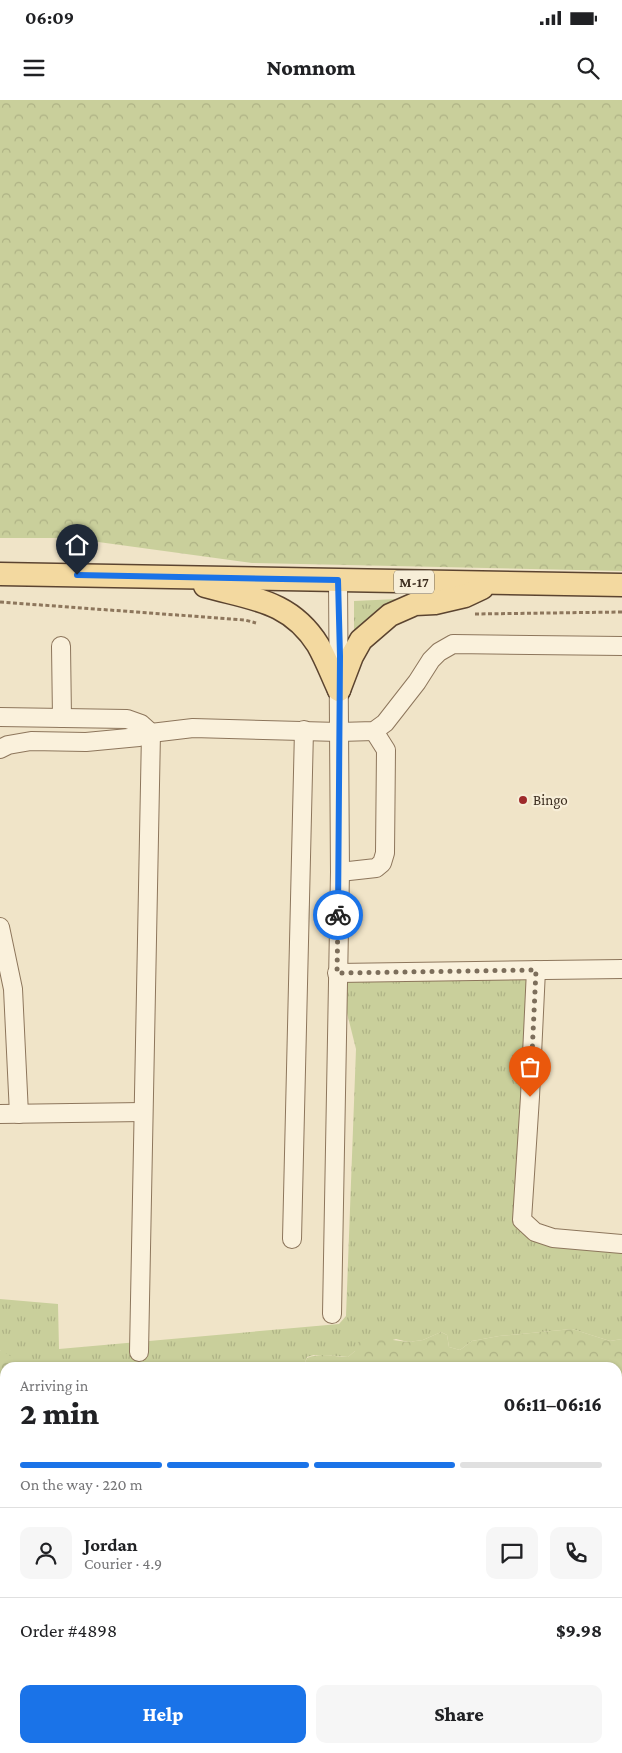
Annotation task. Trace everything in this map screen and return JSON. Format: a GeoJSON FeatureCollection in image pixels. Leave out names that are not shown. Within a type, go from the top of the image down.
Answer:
{"type":"FeatureCollection","features":[{"type":"Feature","properties":{"kind":"main road","name":"M-17"},"geometry":{"type":"LineString","coordinates":[[0,574],[622,585]]}},
{"type":"Feature","properties":{"kind":"main road"},"geometry":{"type":"LineString","coordinates":[[173,577],[265,602],[277,606],[292,616],[319,646],[339,690]]}},
{"type":"Feature","properties":{"kind":"main road"},"geometry":{"type":"LineString","coordinates":[[339,690],[360,640],[390,615],[415,604],[434,603],[465,596],[490,584]]}},
{"type":"Feature","properties":{"kind":"street"},"geometry":{"type":"LineString","coordinates":[[332,1314],[340,872],[338,580]]}},
{"type":"Feature","properties":{"kind":"street"},"geometry":{"type":"LineString","coordinates":[[0,749],[8,745],[31,741],[86,742],[138,737],[151,733],[193,728],[339,732],[374,731],[385,723],[417,682],[431,660],[439,652],[453,644],[622,646]]}},
{"type":"Feature","properties":{"kind":"street"},"geometry":{"type":"LineString","coordinates":[[61,646],[62,718]]}},
{"type":"Feature","properties":{"kind":"street"},"geometry":{"type":"LineString","coordinates":[[0,717],[127,719],[141,724],[151,733],[139,1352]]}},
{"type":"Feature","properties":{"kind":"street"},"geometry":{"type":"LineString","coordinates":[[292,1239],[304,730]]}},
{"type":"Feature","properties":{"kind":"street"},"geometry":{"type":"LineString","coordinates":[[340,872],[376,868],[382,863],[385,853],[386,750],[374,731]]}},
{"type":"Feature","properties":{"kind":"street"},"geometry":{"type":"LineString","coordinates":[[0,927],[13,989],[20,1114]]}},
{"type":"Feature","properties":{"kind":"street"},"geometry":{"type":"LineString","coordinates":[[337,973],[622,969]]}},
{"type":"Feature","properties":{"kind":"street"},"geometry":{"type":"LineString","coordinates":[[536,970],[522,1220],[535,1232],[553,1238],[622,1244]]}},
{"type":"Feature","properties":{"kind":"street"},"geometry":{"type":"LineString","coordinates":[[0,1114],[143,1112]]}},
{"type":"Feature","properties":{"kind":"path"},"geometry":{"type":"LineString","coordinates":[[0,602],[246,620],[264,624]]}},
{"type":"Feature","properties":{"kind":"green space"},"geometry":{"type":"Polygon","coordinates":[[[0,100],[622,100],[622,571],[252,563],[69,538],[0,538],[0,100]]]}},
{"type":"Feature","properties":{"kind":"green space"},"geometry":{"type":"Polygon","coordinates":[[[397,599],[375,612],[354,635],[354,601],[397,599]]]}},
{"type":"Feature","properties":{"kind":"green space"},"geometry":{"type":"Polygon","coordinates":[[[536,970],[527,1226],[622,1244],[622,1339],[610,1341],[572,1329],[499,1336],[472,1341],[460,1350],[449,1347],[447,1335],[441,1332],[423,1340],[408,1342],[396,1339],[355,1351],[348,1357],[314,1355],[307,1357],[305,1362],[12,1362],[0,1350],[0,1299],[58,1304],[59,1349],[339,1324],[346,1316],[356,1049],[337,973],[536,970]]]}},
{"type":"Feature","properties":{"kind":"green space"},"geometry":{"type":"Polygon","coordinates":[[[572,1329],[610,1341],[622,1339],[622,1362],[305,1362],[307,1358],[312,1356],[348,1357],[355,1351],[358,1342],[378,1338],[408,1342],[423,1340],[441,1332],[447,1335],[449,1347],[460,1350],[472,1341],[499,1336],[572,1329]]]}},
{"type":"Feature","properties":{"kind":"green space"},"geometry":{"type":"Polygon","coordinates":[[[0,1350],[17,1360],[17,1362],[0,1362],[0,1350]]]}},
{"type":"Feature","properties":{"kind":"way so far"},"geometry":{"type":"LineString","coordinates":[[338,915],[337,973],[536,970],[530,1097]]}},
{"type":"Feature","properties":{"kind":"place","name":"Bingo"},"geometry":{"type":"Point","coordinates":[523,800]}},
{"type":"Feature","properties":{"kind":"route"},"geometry":{"type":"LineString","coordinates":[[77,575],[338,580],[340,872],[338,915]]}}]}
